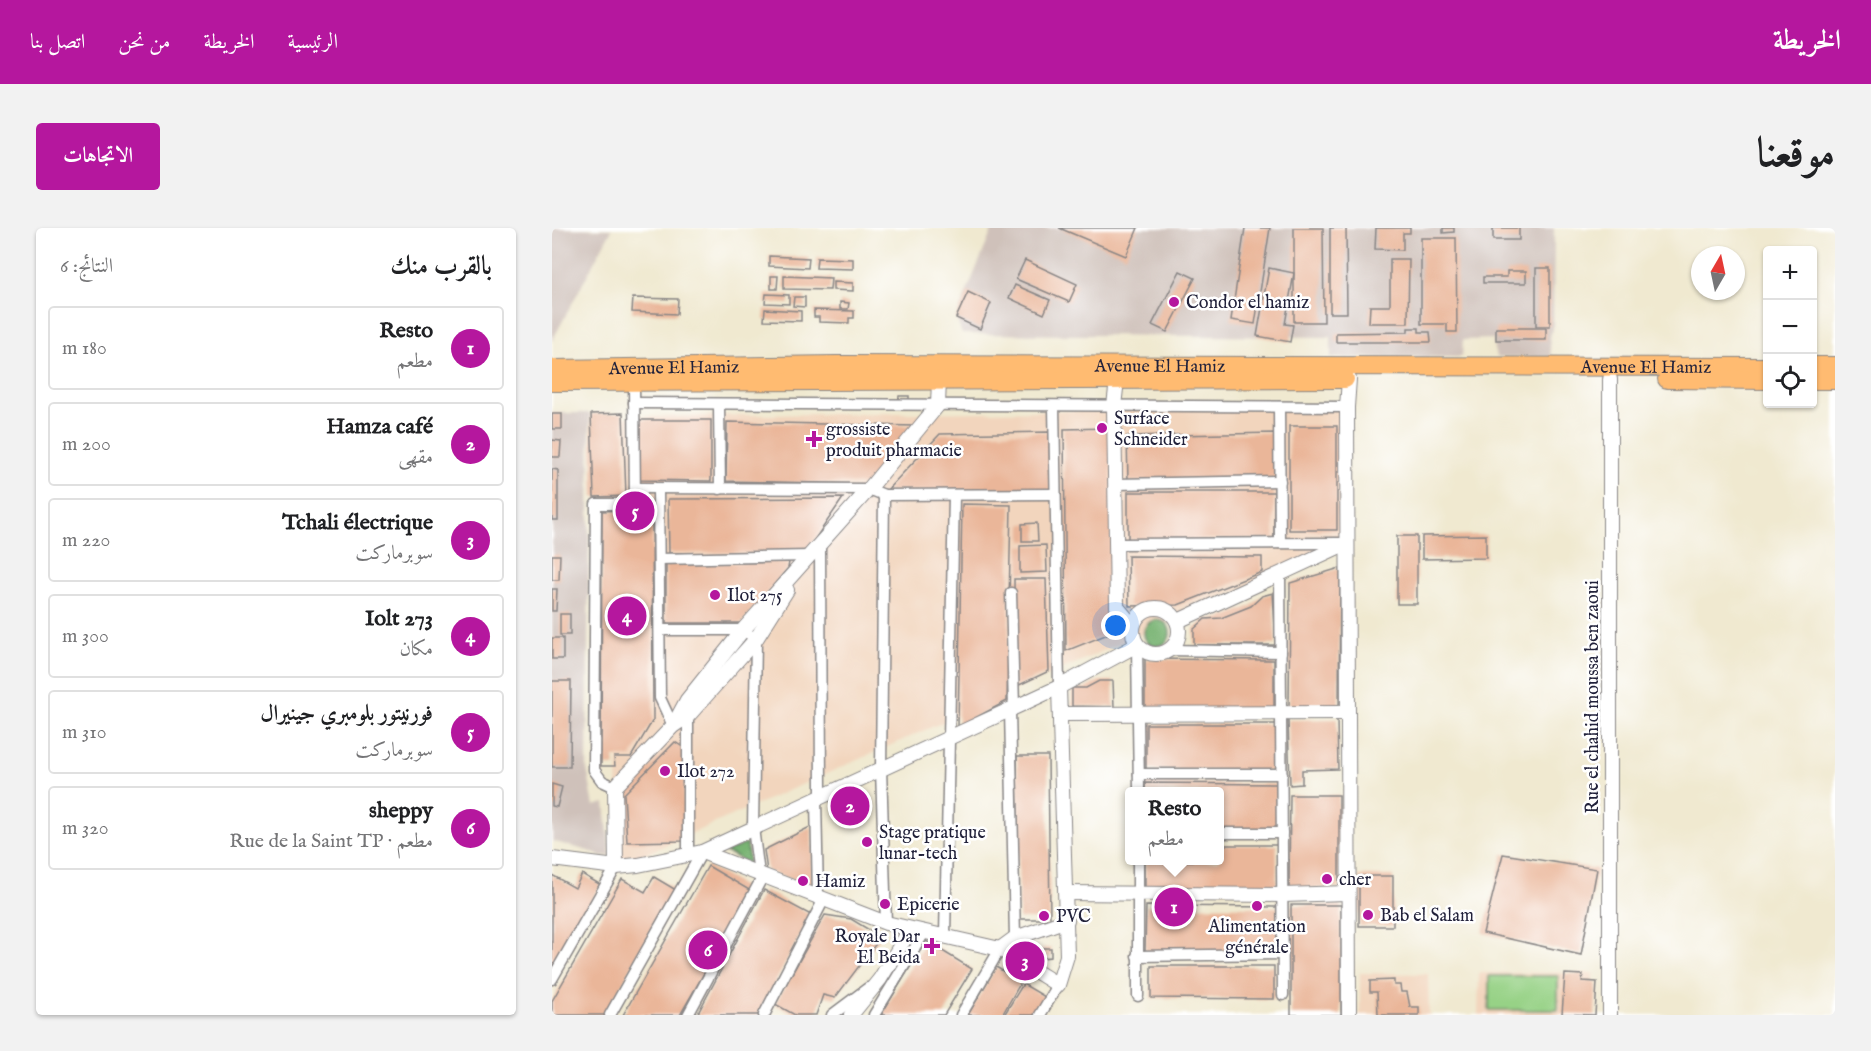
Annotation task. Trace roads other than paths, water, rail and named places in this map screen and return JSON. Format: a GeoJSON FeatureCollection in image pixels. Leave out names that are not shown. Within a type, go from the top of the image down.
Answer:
{"type":"FeatureCollection","features":[{"type":"Feature","properties":{"kind":"highway","name":"Avenue El Hamiz"},"geometry":{"type":"LineString","coordinates":[[552,369],[837,365],[1763,366]]}},
{"type":"Feature","properties":{"kind":"highway"},"geometry":{"type":"LineString","coordinates":[[1817,366],[1835,366]]}},
{"type":"Feature","properties":{"kind":"highway"},"geometry":{"type":"LineString","coordinates":[[552,382],[1763,380]]}},
{"type":"Feature","properties":{"kind":"highway"},"geometry":{"type":"LineString","coordinates":[[1817,380],[1835,380]]}},
{"type":"Feature","properties":{"kind":"street"},"geometry":{"type":"LineString","coordinates":[[1349,379],[1347,407],[1349,1015]]}},
{"type":"Feature","properties":{"kind":"street","name":"Rue el chahid moussa ben zaoui"},"geometry":{"type":"LineString","coordinates":[[1610,379],[1610,1015]]}},
{"type":"Feature","properties":{"kind":"street"},"geometry":{"type":"LineString","coordinates":[[552,979],[616,867],[615,788],[673,726],[688,716],[756,639],[820,543],[869,489],[938,405],[939,380]]}},
{"type":"Feature","properties":{"kind":"street"},"geometry":{"type":"LineString","coordinates":[[1117,380],[1114,406],[1117,607],[1133,626]]}},
{"type":"Feature","properties":{"kind":"street"},"geometry":{"type":"LineString","coordinates":[[615,788],[602,781],[594,770],[596,504],[634,504],[634,382]]}},
{"type":"Feature","properties":{"kind":"street"},"geometry":{"type":"LineString","coordinates":[[634,403],[1347,407]]}},
{"type":"Feature","properties":{"kind":"street"},"geometry":{"type":"LineString","coordinates":[[719,404],[720,489]]}},
{"type":"Feature","properties":{"kind":"street"},"geometry":{"type":"LineString","coordinates":[[1040,1015],[1058,985],[1067,956],[1054,494],[1054,406]]}},
{"type":"Feature","properties":{"kind":"street"},"geometry":{"type":"LineString","coordinates":[[1279,407],[1280,543]]}},
{"type":"Feature","properties":{"kind":"street"},"geometry":{"type":"LineString","coordinates":[[1115,484],[1280,481]]}},
{"type":"Feature","properties":{"kind":"street"},"geometry":{"type":"LineString","coordinates":[[635,489],[869,489],[884,495],[1054,494]]}},
{"type":"Feature","properties":{"kind":"street"},"geometry":{"type":"LineString","coordinates":[[658,489],[660,698],[673,726]]}},
{"type":"Feature","properties":{"kind":"street"},"geometry":{"type":"LineString","coordinates":[[884,495],[881,770],[886,923]]}},
{"type":"Feature","properties":{"kind":"street"},"geometry":{"type":"LineString","coordinates":[[945,936],[954,495]]}},
{"type":"Feature","properties":{"kind":"street"},"geometry":{"type":"LineString","coordinates":[[764,1015],[821,898],[820,543]]}},
{"type":"Feature","properties":{"kind":"street"},"geometry":{"type":"LineString","coordinates":[[1116,544],[1347,543]]}},
{"type":"Feature","properties":{"kind":"street"},"geometry":{"type":"LineString","coordinates":[[1178,621],[1347,543]]}},
{"type":"Feature","properties":{"kind":"street"},"geometry":{"type":"LineString","coordinates":[[659,559],[810,556]]}},
{"type":"Feature","properties":{"kind":"street"},"geometry":{"type":"LineString","coordinates":[[673,726],[687,700],[743,630],[810,556]]}},
{"type":"Feature","properties":{"kind":"street"},"geometry":{"type":"LineString","coordinates":[[1280,573],[1283,996]]}},
{"type":"Feature","properties":{"kind":"street"},"geometry":{"type":"LineString","coordinates":[[1011,593],[1015,939]]}},
{"type":"Feature","properties":{"kind":"street"},"geometry":{"type":"LineString","coordinates":[[1149,608],[1166,609],[1178,621],[1177,640],[1169,650],[1161,654],[1152,654],[1143,650],[1134,639],[1133,626],[1136,618],[1149,608]]}},
{"type":"Feature","properties":{"kind":"street"},"geometry":{"type":"LineString","coordinates":[[660,630],[743,630],[756,639]]}},
{"type":"Feature","properties":{"kind":"street"},"geometry":{"type":"LineString","coordinates":[[688,1015],[761,875],[753,828],[756,639]]}},
{"type":"Feature","properties":{"kind":"street"},"geometry":{"type":"LineString","coordinates":[[552,859],[616,867],[695,854],[1059,687],[1137,645]]}},
{"type":"Feature","properties":{"kind":"street"},"geometry":{"type":"LineString","coordinates":[[1137,645],[1139,787]]}},
{"type":"Feature","properties":{"kind":"street"},"geometry":{"type":"LineString","coordinates":[[1169,650],[1281,652]]}},
{"type":"Feature","properties":{"kind":"street"},"geometry":{"type":"LineString","coordinates":[[1061,714],[1347,713]]}},
{"type":"Feature","properties":{"kind":"street"},"geometry":{"type":"LineString","coordinates":[[610,1015],[695,854],[688,716]]}},
{"type":"Feature","properties":{"kind":"street"},"geometry":{"type":"LineString","coordinates":[[1139,774],[1282,774]]}},
{"type":"Feature","properties":{"kind":"street"},"geometry":{"type":"LineString","coordinates":[[1224,833],[1282,833]]}},
{"type":"Feature","properties":{"kind":"street"},"geometry":{"type":"LineString","coordinates":[[695,854],[761,875],[886,923],[1000,949],[1058,985]]}},
{"type":"Feature","properties":{"kind":"street"},"geometry":{"type":"LineString","coordinates":[[1138,865],[1138,996]]}},
{"type":"Feature","properties":{"kind":"street"},"geometry":{"type":"LineString","coordinates":[[1066,893],[1283,895],[1347,893]]}},
{"type":"Feature","properties":{"kind":"street"},"geometry":{"type":"LineString","coordinates":[[961,1015],[1000,949],[1015,939],[1066,920]]}},
{"type":"Feature","properties":{"kind":"street"},"geometry":{"type":"LineString","coordinates":[[851,1015],[917,931]]}},
{"type":"Feature","properties":{"kind":"street"},"geometry":{"type":"LineString","coordinates":[[874,1015],[917,931]]}},
{"type":"Feature","properties":{"kind":"street"},"geometry":{"type":"LineString","coordinates":[[1137,956],[1283,954]]}},
{"type":"Feature","properties":{"kind":"street"},"geometry":{"type":"LineString","coordinates":[[832,1015],[880,978]]}},
{"type":"Feature","properties":{"kind":"place","name":"Condor el hamiz"},"geometry":{"type":"Point","coordinates":[1174,302]}},
{"type":"Feature","properties":{"kind":"place","name":"Surface Schneider"},"geometry":{"type":"Point","coordinates":[1102,428]}},
{"type":"Feature","properties":{"kind":"place","name":"grossiste produit pharmacie"},"geometry":{"type":"Point","coordinates":[814,439]}},
{"type":"Feature","properties":{"kind":"place","name":"فورنيتور بلومبري جينيرال"},"geometry":{"type":"Point","coordinates":[635,511]}},
{"type":"Feature","properties":{"kind":"place","name":"Ilot 275"},"geometry":{"type":"Point","coordinates":[715,595]}},
{"type":"Feature","properties":{"kind":"place","name":"Iolt 273"},"geometry":{"type":"Point","coordinates":[627,616]}},
{"type":"Feature","properties":{"kind":"place","name":"Ilot 272"},"geometry":{"type":"Point","coordinates":[665,771]}},
{"type":"Feature","properties":{"kind":"place","name":"Hamza café"},"geometry":{"type":"Point","coordinates":[850,806]}},
{"type":"Feature","properties":{"kind":"place","name":"Stage pratique lunar-tech"},"geometry":{"type":"Point","coordinates":[867,842]}},
{"type":"Feature","properties":{"kind":"place","name":"cher"},"geometry":{"type":"Point","coordinates":[1327,879]}},
{"type":"Feature","properties":{"kind":"place","name":"Hamiz"},"geometry":{"type":"Point","coordinates":[803,881]}},
{"type":"Feature","properties":{"kind":"place","name":"Epicerie"},"geometry":{"type":"Point","coordinates":[885,904]}},
{"type":"Feature","properties":{"kind":"place","name":"Alimentation générale"},"geometry":{"type":"Point","coordinates":[1257,906]}},
{"type":"Feature","properties":{"kind":"place","name":"Resto"},"geometry":{"type":"Point","coordinates":[1174,907]}},
{"type":"Feature","properties":{"kind":"place","name":"Bab el Salam"},"geometry":{"type":"Point","coordinates":[1368,915]}},
{"type":"Feature","properties":{"kind":"place","name":"PVC"},"geometry":{"type":"Point","coordinates":[1044,916]}},
{"type":"Feature","properties":{"kind":"place","name":"Royale Dar El Beida"},"geometry":{"type":"Point","coordinates":[932,946]}},
{"type":"Feature","properties":{"kind":"place","name":"sheppy"},"geometry":{"type":"Point","coordinates":[708,950]}},
{"type":"Feature","properties":{"kind":"place","name":"Tchali électrique"},"geometry":{"type":"Point","coordinates":[1025,961]}}]}
